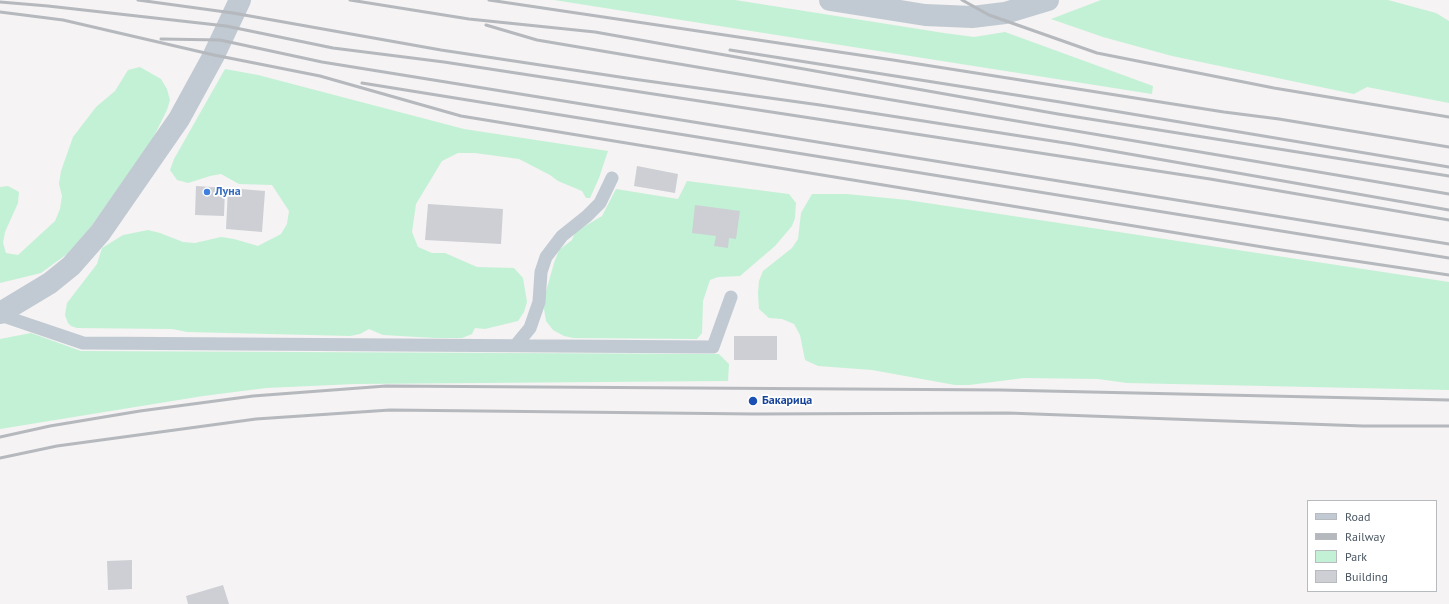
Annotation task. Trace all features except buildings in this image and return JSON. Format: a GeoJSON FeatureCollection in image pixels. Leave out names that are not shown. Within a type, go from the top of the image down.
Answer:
{"type":"FeatureCollection","features":[{"type":"Feature","properties":{"kind":"street"},"geometry":{"type":"LineString","coordinates":[[0,314],[50,283],[71,266],[100,233],[179,118],[214,55],[240,0]]}},
{"type":"Feature","properties":{"kind":"street"},"geometry":{"type":"LineString","coordinates":[[830,0],[925,15],[972,17],[1005,13],[1048,0]]}},
{"type":"Feature","properties":{"kind":"lane"},"geometry":{"type":"LineString","coordinates":[[516,345],[530,328],[539,302],[541,272],[546,257],[562,236],[587,216],[600,203],[612,178]]}},
{"type":"Feature","properties":{"kind":"lane"},"geometry":{"type":"LineString","coordinates":[[0,314],[83,343],[713,346],[731,297]]}},
{"type":"Feature","properties":{"kind":"green space"},"geometry":{"type":"Polygon","coordinates":[[[554,0],[735,0],[974,37],[1005,32],[1153,86],[1152,94],[554,0]]]}},
{"type":"Feature","properties":{"kind":"green space"},"geometry":{"type":"Polygon","coordinates":[[[1101,0],[1388,0],[1436,13],[1449,21],[1449,103],[1367,87],[1354,94],[1172,56],[1103,37],[1051,19],[1101,0]]]}},
{"type":"Feature","properties":{"kind":"green space"},"geometry":{"type":"Polygon","coordinates":[[[140,67],[161,79],[167,89],[170,100],[167,110],[152,140],[88,231],[67,254],[41,273],[0,283],[0,187],[8,186],[19,192],[18,203],[5,232],[3,243],[6,253],[18,255],[55,221],[60,209],[62,196],[59,184],[61,171],[73,137],[96,107],[115,91],[128,70],[140,67]]]}},
{"type":"Feature","properties":{"kind":"green space"},"geometry":{"type":"Polygon","coordinates":[[[225,69],[258,75],[464,129],[608,151],[599,178],[590,198],[586,198],[582,191],[558,181],[550,175],[519,159],[475,153],[458,153],[442,161],[416,204],[412,232],[418,247],[432,253],[445,253],[477,267],[514,268],[523,278],[527,302],[524,312],[518,321],[485,329],[475,328],[472,334],[462,338],[383,335],[369,329],[360,334],[350,336],[187,332],[172,329],[77,328],[71,326],[65,315],[67,303],[97,264],[102,248],[123,235],[148,230],[183,242],[195,243],[221,237],[258,246],[281,234],[287,224],[289,211],[272,185],[239,184],[221,174],[188,183],[177,180],[170,170],[174,159],[225,69]]]}},
{"type":"Feature","properties":{"kind":"green space"},"geometry":{"type":"Polygon","coordinates":[[[687,181],[789,194],[796,203],[795,218],[792,226],[775,246],[740,276],[718,277],[710,280],[703,301],[702,333],[697,339],[573,338],[564,336],[553,330],[546,321],[544,309],[545,295],[559,250],[572,240],[575,232],[602,216],[616,189],[678,199],[687,181]]]}},
{"type":"Feature","properties":{"kind":"green space"},"geometry":{"type":"Polygon","coordinates":[[[812,194],[847,194],[907,200],[1449,282],[1449,390],[1127,383],[1098,379],[1024,378],[969,385],[955,385],[872,370],[818,366],[805,360],[800,335],[794,324],[782,319],[769,318],[759,309],[758,293],[759,281],[763,271],[792,248],[798,239],[801,213],[812,194]]]}},
{"type":"Feature","properties":{"kind":"green space"},"geometry":{"type":"Polygon","coordinates":[[[31,333],[81,351],[719,354],[729,364],[728,381],[355,384],[266,388],[203,396],[0,429],[0,339],[31,333]]]}},
{"type":"Feature","properties":{"kind":"railway"},"geometry":{"type":"LineString","coordinates":[[138,0],[233,13],[441,50],[820,105],[1072,144],[1449,210]]}},
{"type":"Feature","properties":{"kind":"railway"},"geometry":{"type":"LineString","coordinates":[[350,0],[469,19],[595,32],[1058,114],[1449,176]]}},
{"type":"Feature","properties":{"kind":"railway"},"geometry":{"type":"LineString","coordinates":[[489,0],[893,60],[1224,112],[1279,119],[1449,147]]}},
{"type":"Feature","properties":{"kind":"railway"},"geometry":{"type":"LineString","coordinates":[[962,0],[989,15],[1097,53],[1274,88],[1449,117]]}},
{"type":"Feature","properties":{"kind":"railway"},"geometry":{"type":"LineString","coordinates":[[0,2],[226,26],[333,48],[444,62],[1210,179],[1449,220]]}},
{"type":"Feature","properties":{"kind":"railway"},"geometry":{"type":"LineString","coordinates":[[0,12],[63,20],[214,55],[320,76],[461,116],[1275,249],[1449,275]]}},
{"type":"Feature","properties":{"kind":"railway"},"geometry":{"type":"LineString","coordinates":[[486,25],[537,40],[1449,194]]}},
{"type":"Feature","properties":{"kind":"railway"},"geometry":{"type":"LineString","coordinates":[[161,39],[220,40],[322,62],[1449,244]]}},
{"type":"Feature","properties":{"kind":"railway"},"geometry":{"type":"LineString","coordinates":[[730,50],[1060,102],[1449,167]]}},
{"type":"Feature","properties":{"kind":"railway"},"geometry":{"type":"LineString","coordinates":[[362,83],[1449,258]]}},
{"type":"Feature","properties":{"kind":"railway"},"geometry":{"type":"LineString","coordinates":[[0,437],[50,426],[140,411],[253,396],[386,386],[1001,390],[1449,400]]}},
{"type":"Feature","properties":{"kind":"railway"},"geometry":{"type":"LineString","coordinates":[[0,458],[57,446],[256,419],[390,410],[754,414],[1008,413],[1363,426],[1449,426]]}},
{"type":"Feature","properties":{"kind":"place","name":"Луна"},"geometry":{"type":"Point","coordinates":[207,192]}},
{"type":"Feature","properties":{"kind":"place","name":"Бакарица"},"geometry":{"type":"Point","coordinates":[753,401]}}]}
